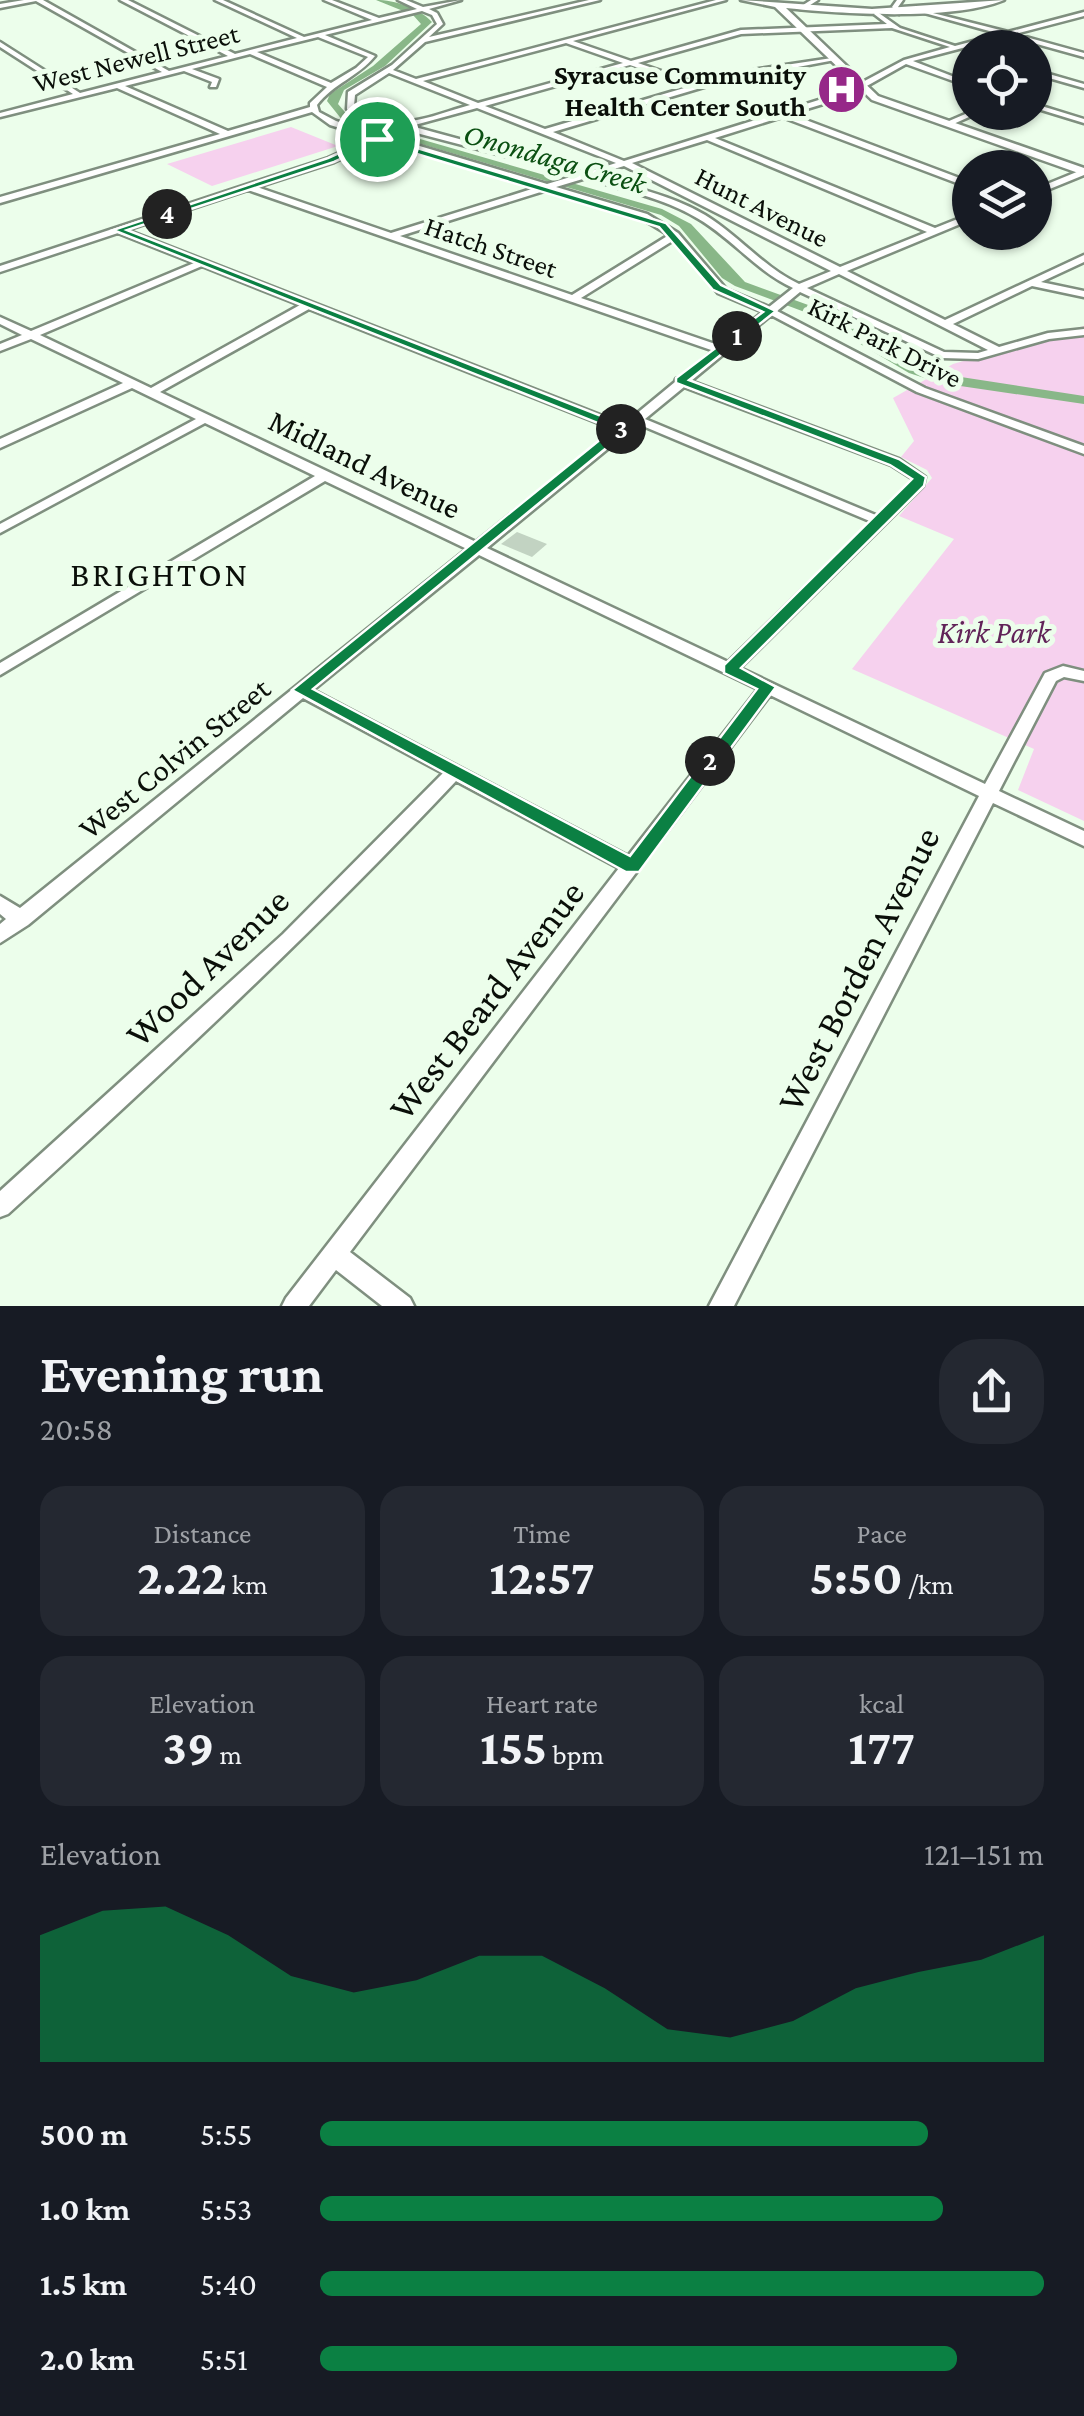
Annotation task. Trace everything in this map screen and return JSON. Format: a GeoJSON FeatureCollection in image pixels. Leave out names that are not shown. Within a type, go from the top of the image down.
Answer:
{"type":"FeatureCollection","features":[{"type":"Feature","properties":{"kind":"main road"},"geometry":{"type":"LineString","coordinates":[[745,0],[876,13],[1000,0]]}},
{"type":"Feature","properties":{"kind":"main road"},"geometry":{"type":"LineString","coordinates":[[774,2],[861,88],[883,102],[1084,172]]}},
{"type":"Feature","properties":{"kind":"main road"},"geometry":{"type":"LineString","coordinates":[[784,14],[809,5]]}},
{"type":"Feature","properties":{"kind":"street"},"geometry":{"type":"LineString","coordinates":[[0,6],[36,0],[168,73]]}},
{"type":"Feature","properties":{"kind":"street"},"geometry":{"type":"LineString","coordinates":[[122,0],[234,56]]}},
{"type":"Feature","properties":{"kind":"street"},"geometry":{"type":"LineString","coordinates":[[218,0],[304,39]]}},
{"type":"Feature","properties":{"kind":"street"},"geometry":{"type":"LineString","coordinates":[[327,0],[378,20]]}},
{"type":"Feature","properties":{"kind":"street"},"geometry":{"type":"LineString","coordinates":[[401,0],[440,20],[478,28]]}},
{"type":"Feature","properties":{"kind":"street","name":"West Newell Street"},"geometry":{"type":"LineString","coordinates":[[0,115],[458,0]]}},
{"type":"Feature","properties":{"kind":"street"},"geometry":{"type":"LineString","coordinates":[[422,40],[597,0]]}},
{"type":"Feature","properties":{"kind":"street"},"geometry":{"type":"LineString","coordinates":[[415,81],[724,0]]}},
{"type":"Feature","properties":{"kind":"street"},"geometry":{"type":"LineString","coordinates":[[899,12],[895,7],[900,0]]}},
{"type":"Feature","properties":{"kind":"street"},"geometry":{"type":"LineString","coordinates":[[923,11],[991,30]]}},
{"type":"Feature","properties":{"kind":"street"},"geometry":{"type":"LineString","coordinates":[[876,13],[891,26]]}},
{"type":"Feature","properties":{"kind":"street"},"geometry":{"type":"LineString","coordinates":[[1015,30],[1084,14]]}},
{"type":"Feature","properties":{"kind":"street"},"geometry":{"type":"LineString","coordinates":[[440,20],[388,70],[355,90],[349,104],[366,117],[398,129],[681,206],[704,218],[759,266],[785,300],[942,355],[978,356],[1048,336],[1084,332]]}},
{"type":"Feature","properties":{"kind":"street"},"geometry":{"type":"LineString","coordinates":[[0,269],[331,160],[398,129],[741,32],[891,26],[952,46]]}},
{"type":"Feature","properties":{"kind":"street"},"geometry":{"type":"LineString","coordinates":[[0,200],[313,109],[329,85],[372,56],[320,35]]}},
{"type":"Feature","properties":{"kind":"street"},"geometry":{"type":"LineString","coordinates":[[566,41],[703,87]]}},
{"type":"Feature","properties":{"kind":"street"},"geometry":{"type":"LineString","coordinates":[[0,44],[79,96]]}},
{"type":"Feature","properties":{"kind":"street"},"geometry":{"type":"LineString","coordinates":[[1052,46],[1084,52]]}},
{"type":"Feature","properties":{"kind":"street"},"geometry":{"type":"LineString","coordinates":[[390,236],[861,88],[906,61],[952,48]]}},
{"type":"Feature","properties":{"kind":"street"},"geometry":{"type":"LineString","coordinates":[[250,52],[329,85]]}},
{"type":"Feature","properties":{"kind":"street"},"geometry":{"type":"LineString","coordinates":[[544,132],[786,66],[832,60]]}},
{"type":"Feature","properties":{"kind":"street"},"geometry":{"type":"LineString","coordinates":[[906,61],[952,78]]}},
{"type":"Feature","properties":{"kind":"street"},"geometry":{"type":"LineString","coordinates":[[186,68],[216,80],[213,85]]}},
{"type":"Feature","properties":{"kind":"street","name":"Hunt Avenue"},"geometry":{"type":"LineString","coordinates":[[388,70],[623,163],[999,351]]}},
{"type":"Feature","properties":{"kind":"street"},"geometry":{"type":"LineString","coordinates":[[847,75],[878,76]]}},
{"type":"Feature","properties":{"kind":"street"},"geometry":{"type":"LineString","coordinates":[[1052,77],[1084,86]]}},
{"type":"Feature","properties":{"kind":"street"},"geometry":{"type":"LineString","coordinates":[[119,86],[225,133]]}},
{"type":"Feature","properties":{"kind":"street","name":"Kirk Park Drive"},"geometry":{"type":"LineString","coordinates":[[313,109],[334,123],[380,138],[644,216],[675,236],[717,287],[785,300],[921,390],[1084,450]]}},
{"type":"Feature","properties":{"kind":"street"},"geometry":{"type":"LineString","coordinates":[[1052,111],[1084,121]]}},
{"type":"Feature","properties":{"kind":"street"},"geometry":{"type":"LineString","coordinates":[[782,114],[952,178]]}},
{"type":"Feature","properties":{"kind":"street"},"geometry":{"type":"LineString","coordinates":[[946,124],[952,122]]}},
{"type":"Feature","properties":{"kind":"street"},"geometry":{"type":"LineString","coordinates":[[707,137],[933,232]]}},
{"type":"Feature","properties":{"kind":"street"},"geometry":{"type":"LineString","coordinates":[[1052,185],[1084,172]]}},
{"type":"Feature","properties":{"kind":"street","name":"Hatch Street"},"geometry":{"type":"LineString","coordinates":[[248,188],[720,349]]}},
{"type":"Feature","properties":{"kind":"street","name":"West Colvin Street"},"geometry":{"type":"LineString","coordinates":[[0,936],[680,380],[785,300],[837,270],[952,224]]}},
{"type":"Feature","properties":{"kind":"street"},"geometry":{"type":"LineString","coordinates":[[118,230],[880,522]]}},
{"type":"Feature","properties":{"kind":"street"},"geometry":{"type":"LineString","coordinates":[[574,300],[675,236]]}},
{"type":"Feature","properties":{"kind":"street"},"geometry":{"type":"LineString","coordinates":[[944,324],[1084,258]]}},
{"type":"Feature","properties":{"kind":"street"},"geometry":{"type":"LineString","coordinates":[[0,348],[202,263]]}},
{"type":"Feature","properties":{"kind":"street"},"geometry":{"type":"LineString","coordinates":[[1031,282],[1084,294]]}},
{"type":"Feature","properties":{"kind":"street"},"geometry":{"type":"LineString","coordinates":[[151,392],[308,304]]}},
{"type":"Feature","properties":{"kind":"street","name":"Midland Avenue"},"geometry":{"type":"LineString","coordinates":[[0,320],[1084,839]]}},
{"type":"Feature","properties":{"kind":"street"},"geometry":{"type":"LineString","coordinates":[[680,380],[895,462],[919,477],[919,483],[730,669]]}},
{"type":"Feature","properties":{"kind":"street"},"geometry":{"type":"LineString","coordinates":[[0,444],[133,383]]}},
{"type":"Feature","properties":{"kind":"street"},"geometry":{"type":"LineString","coordinates":[[0,530],[206,418]]}},
{"type":"Feature","properties":{"kind":"street"},"geometry":{"type":"LineString","coordinates":[[0,670],[326,475]]}},
{"type":"Feature","properties":{"kind":"street","name":"West Borden Avenue"},"geometry":{"type":"LineString","coordinates":[[721,1306],[1050,677],[1063,672],[1084,676]]}},
{"type":"Feature","properties":{"kind":"street","name":"West Beard Avenue"},"geometry":{"type":"LineString","coordinates":[[294,1306],[768,687]]}},
{"type":"Feature","properties":{"kind":"street"},"geometry":{"type":"LineString","coordinates":[[301,690],[632,866]]}},
{"type":"Feature","properties":{"kind":"street","name":"Wood Avenue"},"geometry":{"type":"LineString","coordinates":[[0,1206],[145,1076],[393,838],[455,771]]}},
{"type":"Feature","properties":{"kind":"street"},"geometry":{"type":"LineString","coordinates":[[0,904],[21,918]]}},
{"type":"Feature","properties":{"kind":"street"},"geometry":{"type":"LineString","coordinates":[[334,1254],[402,1306]]}},
{"type":"Feature","properties":{"kind":"green space"},"geometry":{"type":"Polygon","coordinates":[[[291,127],[338,146],[212,186],[167,164],[291,127]]]}},
{"type":"Feature","properties":{"kind":"green space","name":"Kirk Park"},"geometry":{"type":"Polygon","coordinates":[[[1084,326],[1084,821],[1018,790],[1034,749],[852,669],[954,539],[899,516],[932,478],[927,470],[901,457],[914,441],[893,398],[953,364],[1084,326]]]}},
{"type":"Feature","properties":{"kind":"shaded area"},"geometry":{"type":"Polygon","coordinates":[[[376,0],[406,6],[432,22],[385,66],[344,90],[338,104],[351,119],[662,209],[691,224],[745,282],[822,310],[916,365],[948,375],[1084,396],[1084,404],[940,383],[909,373],[810,314],[722,278],[679,226],[661,215],[343,121],[327,101],[330,94],[373,66],[421,24],[413,15],[376,0]]]}},
{"type":"Feature","properties":{"kind":"building"},"geometry":{"type":"Polygon","coordinates":[[[517,532],[547,544],[532,557],[501,544],[517,532]]]}},
{"type":"Feature","properties":{"kind":"place","name":"Syracuse Community Health Center South"},"geometry":{"type":"Point","coordinates":[841,90]}},
{"type":"Feature","properties":{"kind":"district","name":"BRIGHTON"},"geometry":{"type":"Point","coordinates":[160,574]}},
{"type":"Feature","properties":{"kind":"route"},"geometry":{"type":"LineString","coordinates":[[377,139],[644,216],[662,225],[717,287],[770,311],[680,380],[895,462],[919,477],[919,483],[730,669],[768,687],[632,866],[301,690],[622,428],[118,230],[331,160],[377,139]]}},
{"type":"Feature","properties":{"kind":"water label","name":"Onondaga Creek"},"geometry":{"type":"Point","coordinates":[555,158]}}]}
